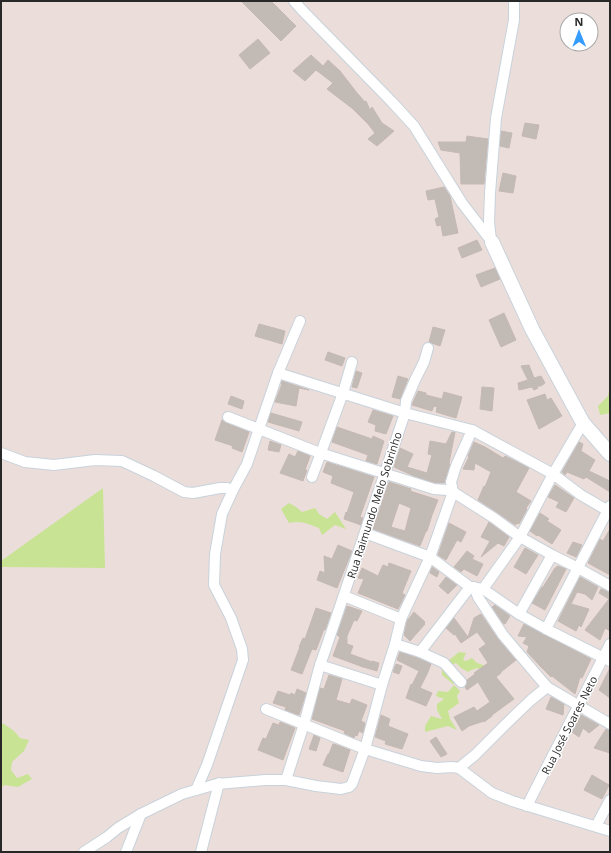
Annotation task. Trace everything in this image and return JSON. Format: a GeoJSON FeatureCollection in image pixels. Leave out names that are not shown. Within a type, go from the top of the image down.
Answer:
{"type":"FeatureCollection","features":[{"type":"Feature","properties":{"kind":"street"},"geometry":{"type":"LineString","coordinates":[[294,1],[300,9],[414,126],[462,203],[492,242],[532,329],[583,423],[610,454]]}},
{"type":"Feature","properties":{"kind":"street"},"geometry":{"type":"LineString","coordinates":[[492,242],[489,222],[496,118],[514,20],[514,1]]}},
{"type":"Feature","properties":{"kind":"street"},"geometry":{"type":"LineString","coordinates":[[196,790],[208,765],[242,660],[242,649],[231,618],[214,585],[215,554],[222,514],[232,490],[247,464],[278,373],[300,321]]}},
{"type":"Feature","properties":{"kind":"street","name":"Rua Raimundo Melo Sobrinho"},"geometry":{"type":"LineString","coordinates":[[286,780],[304,724],[320,665],[405,413],[406,400],[414,380],[424,362],[428,348]]}},
{"type":"Feature","properties":{"kind":"street"},"geometry":{"type":"LineString","coordinates":[[312,477],[343,393],[352,362]]}},
{"type":"Feature","properties":{"kind":"street"},"geometry":{"type":"LineString","coordinates":[[278,373],[405,413],[472,430],[553,474],[581,495],[609,509],[546,629]]}},
{"type":"Feature","properties":{"kind":"street"},"geometry":{"type":"LineString","coordinates":[[228,417],[320,453],[434,489],[453,492],[494,518],[520,538],[610,586]]}},
{"type":"Feature","properties":{"kind":"street"},"geometry":{"type":"LineString","coordinates":[[420,652],[520,538],[553,474],[583,423]]}},
{"type":"Feature","properties":{"kind":"street"},"geometry":{"type":"LineString","coordinates":[[84,852],[141,814],[182,794],[219,783],[286,780],[341,789],[349,787],[352,784],[365,749],[401,619],[430,557],[453,492],[451,482],[458,461],[472,430]]}},
{"type":"Feature","properties":{"kind":"street"},"geometry":{"type":"LineString","coordinates":[[1,453],[25,462],[54,465],[95,460],[122,461],[184,492],[193,493],[220,488],[232,490]]}},
{"type":"Feature","properties":{"kind":"street"},"geometry":{"type":"LineString","coordinates":[[365,534],[430,557],[476,588],[519,614],[607,659]]}},
{"type":"Feature","properties":{"kind":"street"},"geometry":{"type":"LineString","coordinates":[[519,614],[552,555]]}},
{"type":"Feature","properties":{"kind":"street"},"geometry":{"type":"LineString","coordinates":[[476,588],[478,597],[503,635],[547,688],[610,724]]}},
{"type":"Feature","properties":{"kind":"street"},"geometry":{"type":"LineString","coordinates":[[344,596],[401,619]]}},
{"type":"Feature","properties":{"kind":"street"},"geometry":{"type":"LineString","coordinates":[[395,644],[420,652],[444,663],[461,682]]}},
{"type":"Feature","properties":{"kind":"street","name":"Rua José Soares Neto"},"geometry":{"type":"LineString","coordinates":[[527,806],[579,706],[607,659],[610,644]]}},
{"type":"Feature","properties":{"kind":"street"},"geometry":{"type":"LineString","coordinates":[[320,665],[382,685]]}},
{"type":"Feature","properties":{"kind":"street"},"geometry":{"type":"LineString","coordinates":[[459,768],[475,755],[531,700],[547,688]]}},
{"type":"Feature","properties":{"kind":"street"},"geometry":{"type":"LineString","coordinates":[[266,709],[365,749],[421,766],[436,768],[459,768],[492,793],[512,802],[610,831]]}},
{"type":"Feature","properties":{"kind":"street"},"geometry":{"type":"LineString","coordinates":[[201,852],[219,783]]}},
{"type":"Feature","properties":{"kind":"street"},"geometry":{"type":"LineString","coordinates":[[596,826],[610,800]]}},
{"type":"Feature","properties":{"kind":"street"},"geometry":{"type":"LineString","coordinates":[[128,850],[141,814]]}},
{"type":"Feature","properties":{"kind":"green space"},"geometry":{"type":"Polygon","coordinates":[[[610,386],[610,413],[600,415],[598,406],[608,396],[610,386]]]}},
{"type":"Feature","properties":{"kind":"green space"},"geometry":{"type":"Polygon","coordinates":[[[103,488],[105,568],[1,567],[1,561],[103,488]]]}},
{"type":"Feature","properties":{"kind":"green space"},"geometry":{"type":"Polygon","coordinates":[[[289,503],[302,512],[315,508],[319,514],[327,519],[335,512],[346,529],[335,525],[322,535],[319,528],[311,525],[301,522],[289,523],[281,509],[289,503]]]}},
{"type":"Feature","properties":{"kind":"green space"},"geometry":{"type":"Polygon","coordinates":[[[459,652],[466,653],[463,660],[466,661],[472,658],[477,663],[486,666],[488,676],[478,668],[468,672],[456,663],[451,665],[460,678],[453,684],[442,675],[442,666],[459,652]]]}},
{"type":"Feature","properties":{"kind":"green space"},"geometry":{"type":"Polygon","coordinates":[[[454,685],[460,691],[457,696],[459,703],[448,711],[450,719],[457,730],[448,726],[425,732],[425,726],[431,716],[442,719],[437,710],[437,704],[444,699],[436,696],[438,691],[448,692],[454,685]]]}},
{"type":"Feature","properties":{"kind":"green space"},"geometry":{"type":"Polygon","coordinates":[[[1,724],[4,724],[14,731],[20,738],[29,740],[24,751],[12,762],[11,770],[17,778],[28,774],[32,779],[18,787],[4,785],[1,788],[1,724]]]}},
{"type":"Feature","properties":{"kind":"building"},"geometry":{"type":"Polygon","coordinates":[[[241,1],[271,1],[296,26],[281,41],[241,1]]]}},
{"type":"Feature","properties":{"kind":"building"},"geometry":{"type":"Polygon","coordinates":[[[258,39],[270,53],[250,69],[239,55],[258,39]]]}},
{"type":"Feature","properties":{"kind":"building"},"geometry":{"type":"Polygon","coordinates":[[[311,55],[323,66],[328,60],[340,71],[365,102],[366,101],[370,110],[372,107],[382,123],[394,131],[377,146],[368,139],[375,133],[368,124],[353,109],[327,89],[333,83],[316,70],[305,81],[293,71],[311,55]]]}},
{"type":"Feature","properties":{"kind":"building"},"geometry":{"type":"Polygon","coordinates":[[[525,123],[539,125],[536,139],[522,136],[525,123]]]}},
{"type":"Feature","properties":{"kind":"building"},"geometry":{"type":"Polygon","coordinates":[[[501,131],[512,133],[509,148],[500,146],[501,131]]]}},
{"type":"Feature","properties":{"kind":"building"},"geometry":{"type":"Polygon","coordinates":[[[467,136],[488,139],[484,184],[461,184],[460,153],[441,150],[438,142],[466,142],[467,136]]]}},
{"type":"Feature","properties":{"kind":"building"},"geometry":{"type":"Polygon","coordinates":[[[503,173],[516,176],[513,193],[499,191],[503,173]]]}},
{"type":"Feature","properties":{"kind":"building"},"geometry":{"type":"Polygon","coordinates":[[[444,187],[450,196],[458,233],[443,236],[441,225],[437,226],[435,219],[439,217],[435,199],[428,200],[426,191],[444,187]]]}},
{"type":"Feature","properties":{"kind":"building"},"geometry":{"type":"Polygon","coordinates":[[[477,240],[482,250],[462,258],[458,248],[477,240]]]}},
{"type":"Feature","properties":{"kind":"building"},"geometry":{"type":"Polygon","coordinates":[[[495,268],[500,279],[481,287],[476,275],[495,268]]]}},
{"type":"Feature","properties":{"kind":"building"},"geometry":{"type":"Polygon","coordinates":[[[504,313],[516,340],[501,347],[489,320],[504,313]]]}},
{"type":"Feature","properties":{"kind":"building"},"geometry":{"type":"Polygon","coordinates":[[[259,324],[285,331],[282,344],[255,336],[259,324]]]}},
{"type":"Feature","properties":{"kind":"building"},"geometry":{"type":"Polygon","coordinates":[[[433,327],[445,330],[440,346],[429,342],[433,327]]]}},
{"type":"Feature","properties":{"kind":"building"},"geometry":{"type":"Polygon","coordinates":[[[328,352],[345,358],[342,366],[325,360],[328,352]]]}},
{"type":"Feature","properties":{"kind":"building"},"geometry":{"type":"Polygon","coordinates":[[[529,365],[534,378],[541,376],[545,383],[541,386],[537,386],[538,388],[534,390],[532,387],[519,390],[518,383],[528,380],[521,366],[529,365]]]}},
{"type":"Feature","properties":{"kind":"building"},"geometry":{"type":"Polygon","coordinates":[[[356,371],[362,373],[357,388],[352,387],[356,371]]]}},
{"type":"Feature","properties":{"kind":"building"},"geometry":{"type":"Polygon","coordinates":[[[398,376],[408,379],[400,399],[392,397],[398,376]]]}},
{"type":"Feature","properties":{"kind":"building"},"geometry":{"type":"Polygon","coordinates":[[[282,381],[309,390],[299,388],[296,406],[275,402],[282,381]]]}},
{"type":"Feature","properties":{"kind":"building"},"geometry":{"type":"Polygon","coordinates":[[[482,387],[494,388],[492,411],[480,409],[482,387]]]}},
{"type":"Feature","properties":{"kind":"building"},"geometry":{"type":"Polygon","coordinates":[[[418,391],[426,393],[426,395],[442,399],[444,392],[462,397],[456,418],[436,412],[437,407],[434,406],[432,411],[412,405],[418,391]]]}},
{"type":"Feature","properties":{"kind":"building"},"geometry":{"type":"Polygon","coordinates":[[[545,394],[547,400],[551,398],[562,416],[539,429],[527,400],[545,394]]]}},
{"type":"Feature","properties":{"kind":"building"},"geometry":{"type":"Polygon","coordinates":[[[231,396],[244,401],[242,409],[228,404],[231,396]]]}},
{"type":"Feature","properties":{"kind":"building"},"geometry":{"type":"Polygon","coordinates":[[[373,410],[393,416],[386,434],[375,431],[376,425],[368,422],[373,410]]]}},
{"type":"Feature","properties":{"kind":"building"},"geometry":{"type":"Polygon","coordinates":[[[271,413],[302,422],[299,431],[268,422],[271,413]]]}},
{"type":"Feature","properties":{"kind":"building"},"geometry":{"type":"Polygon","coordinates":[[[222,420],[249,432],[242,452],[232,448],[233,446],[215,440],[222,420]]]}},
{"type":"Feature","properties":{"kind":"building"},"geometry":{"type":"Polygon","coordinates":[[[337,427],[372,439],[373,436],[384,441],[377,464],[366,461],[368,455],[332,442],[337,427]]]}},
{"type":"Feature","properties":{"kind":"building"},"geometry":{"type":"Polygon","coordinates":[[[452,432],[455,432],[450,464],[444,483],[435,483],[394,467],[400,448],[413,454],[407,467],[427,473],[432,455],[428,454],[430,441],[446,444],[452,432]]]}},
{"type":"Feature","properties":{"kind":"building"},"geometry":{"type":"Polygon","coordinates":[[[270,441],[281,445],[279,452],[268,450],[270,441]]]}},
{"type":"Feature","properties":{"kind":"building"},"geometry":{"type":"Polygon","coordinates":[[[474,442],[503,458],[505,456],[529,468],[516,492],[531,501],[519,524],[518,523],[515,525],[478,500],[491,472],[475,463],[474,470],[463,469],[474,442]]]}},
{"type":"Feature","properties":{"kind":"building"},"geometry":{"type":"Polygon","coordinates":[[[579,442],[583,444],[581,451],[595,460],[589,471],[610,481],[610,492],[586,477],[584,479],[567,472],[565,475],[562,472],[579,442]]]}},
{"type":"Feature","properties":{"kind":"building"},"geometry":{"type":"Polygon","coordinates":[[[298,451],[310,456],[303,481],[280,473],[289,454],[295,457],[298,451]]]}},
{"type":"Feature","properties":{"kind":"building"},"geometry":{"type":"Polygon","coordinates":[[[327,462],[374,477],[360,517],[363,518],[361,525],[344,519],[354,492],[331,483],[333,476],[323,472],[327,462]]]}},
{"type":"Feature","properties":{"kind":"building"},"geometry":{"type":"Polygon","coordinates":[[[389,482],[411,489],[410,491],[438,500],[420,546],[373,529],[389,482]],[[399,503],[391,527],[405,531],[411,508],[399,503]]]}},
{"type":"Feature","properties":{"kind":"building"},"geometry":{"type":"Polygon","coordinates":[[[555,485],[574,498],[566,512],[556,507],[559,502],[548,497],[555,485]]]}},
{"type":"Feature","properties":{"kind":"building"},"geometry":{"type":"Polygon","coordinates":[[[540,513],[549,519],[547,521],[561,530],[552,544],[530,531],[540,513]]]}},
{"type":"Feature","properties":{"kind":"building"},"geometry":{"type":"Polygon","coordinates":[[[489,522],[509,537],[504,546],[498,543],[481,557],[490,541],[481,537],[489,522]]]}},
{"type":"Feature","properties":{"kind":"building"},"geometry":{"type":"Polygon","coordinates":[[[449,523],[466,532],[461,542],[457,540],[446,560],[438,555],[449,523]]]}},
{"type":"Feature","properties":{"kind":"building"},"geometry":{"type":"Polygon","coordinates":[[[610,529],[610,575],[588,563],[600,539],[603,541],[610,529]]]}},
{"type":"Feature","properties":{"kind":"building"},"geometry":{"type":"Polygon","coordinates":[[[573,542],[582,545],[576,557],[567,553],[573,542]]]}},
{"type":"Feature","properties":{"kind":"building"},"geometry":{"type":"Polygon","coordinates":[[[338,545],[352,551],[337,588],[317,580],[320,571],[325,573],[324,556],[332,559],[338,545]]]}},
{"type":"Feature","properties":{"kind":"building"},"geometry":{"type":"Polygon","coordinates":[[[525,548],[538,555],[526,574],[514,567],[525,548]]]}},
{"type":"Feature","properties":{"kind":"building"},"geometry":{"type":"Polygon","coordinates":[[[467,551],[474,556],[472,559],[483,564],[477,576],[464,569],[461,572],[454,567],[467,551]]]}},
{"type":"Feature","properties":{"kind":"building"},"geometry":{"type":"Polygon","coordinates":[[[389,563],[411,571],[402,593],[405,595],[398,609],[358,593],[364,579],[358,578],[362,568],[378,576],[383,565],[388,567],[389,563]]]}},
{"type":"Feature","properties":{"kind":"building"},"geometry":{"type":"Polygon","coordinates":[[[558,566],[566,569],[545,610],[532,603],[555,568],[558,566]]]}},
{"type":"Feature","properties":{"kind":"building"},"geometry":{"type":"Polygon","coordinates":[[[432,567],[439,572],[437,577],[430,573],[432,567]]]}},
{"type":"Feature","properties":{"kind":"building"},"geometry":{"type":"Polygon","coordinates":[[[446,577],[457,585],[448,594],[439,586],[446,577]]]}},
{"type":"Feature","properties":{"kind":"building"},"geometry":{"type":"Polygon","coordinates":[[[580,577],[598,587],[592,600],[585,594],[577,592],[571,604],[589,609],[581,627],[579,625],[576,631],[558,621],[580,577]]]}},
{"type":"Feature","properties":{"kind":"building"},"geometry":{"type":"Polygon","coordinates":[[[601,589],[610,592],[610,631],[605,628],[600,640],[585,630],[609,599],[599,593],[601,589]]]}},
{"type":"Feature","properties":{"kind":"building"},"geometry":{"type":"Polygon","coordinates":[[[495,605],[510,616],[505,624],[492,607],[495,605]]]}},
{"type":"Feature","properties":{"kind":"building"},"geometry":{"type":"Polygon","coordinates":[[[347,606],[362,611],[357,621],[354,620],[347,636],[347,644],[353,646],[350,654],[379,663],[377,671],[333,656],[340,637],[337,635],[347,606]]]}},
{"type":"Feature","properties":{"kind":"building"},"geometry":{"type":"Polygon","coordinates":[[[316,608],[331,613],[316,650],[312,649],[302,674],[291,670],[303,638],[305,639],[316,608]]]}},
{"type":"Feature","properties":{"kind":"building"},"geometry":{"type":"Polygon","coordinates":[[[414,612],[425,622],[425,624],[410,641],[404,635],[407,621],[414,612]]]}},
{"type":"Feature","properties":{"kind":"building"},"geometry":{"type":"Polygon","coordinates":[[[481,614],[498,639],[516,660],[496,677],[514,699],[484,722],[469,726],[462,731],[454,717],[474,707],[477,711],[490,702],[478,682],[467,690],[465,687],[467,680],[488,663],[479,649],[486,644],[477,632],[461,643],[455,634],[454,635],[446,628],[454,618],[468,637],[474,618],[481,614]]]}},
{"type":"Feature","properties":{"kind":"building"},"geometry":{"type":"Polygon","coordinates":[[[524,624],[591,659],[582,678],[580,677],[575,694],[552,676],[551,677],[527,652],[529,646],[523,643],[527,637],[518,636],[524,624]]]}},
{"type":"Feature","properties":{"kind":"building"},"geometry":{"type":"Polygon","coordinates":[[[400,652],[431,664],[420,688],[432,693],[426,706],[406,698],[411,684],[412,685],[419,671],[397,660],[400,652]]]}},
{"type":"Feature","properties":{"kind":"building"},"geometry":{"type":"Polygon","coordinates":[[[396,664],[402,666],[399,674],[393,672],[396,664]]]}},
{"type":"Feature","properties":{"kind":"building"},"geometry":{"type":"Polygon","coordinates":[[[610,668],[610,698],[599,690],[610,668]]]}},
{"type":"Feature","properties":{"kind":"building"},"geometry":{"type":"Polygon","coordinates":[[[329,675],[342,679],[336,700],[350,704],[352,699],[367,705],[361,721],[365,723],[363,733],[359,731],[357,736],[355,735],[354,738],[344,733],[345,731],[312,719],[320,688],[324,689],[329,675]]]}},
{"type":"Feature","properties":{"kind":"building"},"geometry":{"type":"Polygon","coordinates":[[[297,689],[306,693],[299,715],[285,710],[286,707],[273,703],[278,691],[295,695],[297,689]]]}},
{"type":"Feature","properties":{"kind":"building"},"geometry":{"type":"Polygon","coordinates":[[[551,697],[564,704],[563,715],[546,709],[551,697]]]}},
{"type":"Feature","properties":{"kind":"building"},"geometry":{"type":"Polygon","coordinates":[[[381,715],[390,719],[388,726],[408,734],[402,749],[385,744],[386,741],[375,737],[381,715]]]}},
{"type":"Feature","properties":{"kind":"building"},"geometry":{"type":"Polygon","coordinates":[[[581,715],[599,725],[589,733],[583,728],[579,737],[572,732],[581,715]]]}},
{"type":"Feature","properties":{"kind":"building"},"geometry":{"type":"Polygon","coordinates":[[[280,722],[295,728],[283,760],[258,750],[263,738],[266,739],[273,723],[279,725],[280,722]]]}},
{"type":"Feature","properties":{"kind":"building"},"geometry":{"type":"Polygon","coordinates":[[[606,729],[610,730],[610,753],[594,748],[606,729]]]}},
{"type":"Feature","properties":{"kind":"building"},"geometry":{"type":"Polygon","coordinates":[[[314,735],[320,738],[316,751],[309,749],[314,735]]]}},
{"type":"Feature","properties":{"kind":"building"},"geometry":{"type":"Polygon","coordinates":[[[436,737],[447,754],[441,757],[430,741],[436,737]]]}},
{"type":"Feature","properties":{"kind":"building"},"geometry":{"type":"Polygon","coordinates":[[[333,744],[350,750],[343,772],[323,765],[333,744]]]}},
{"type":"Feature","properties":{"kind":"building"},"geometry":{"type":"Polygon","coordinates":[[[592,775],[609,785],[602,799],[584,790],[592,775]]]}}]}
